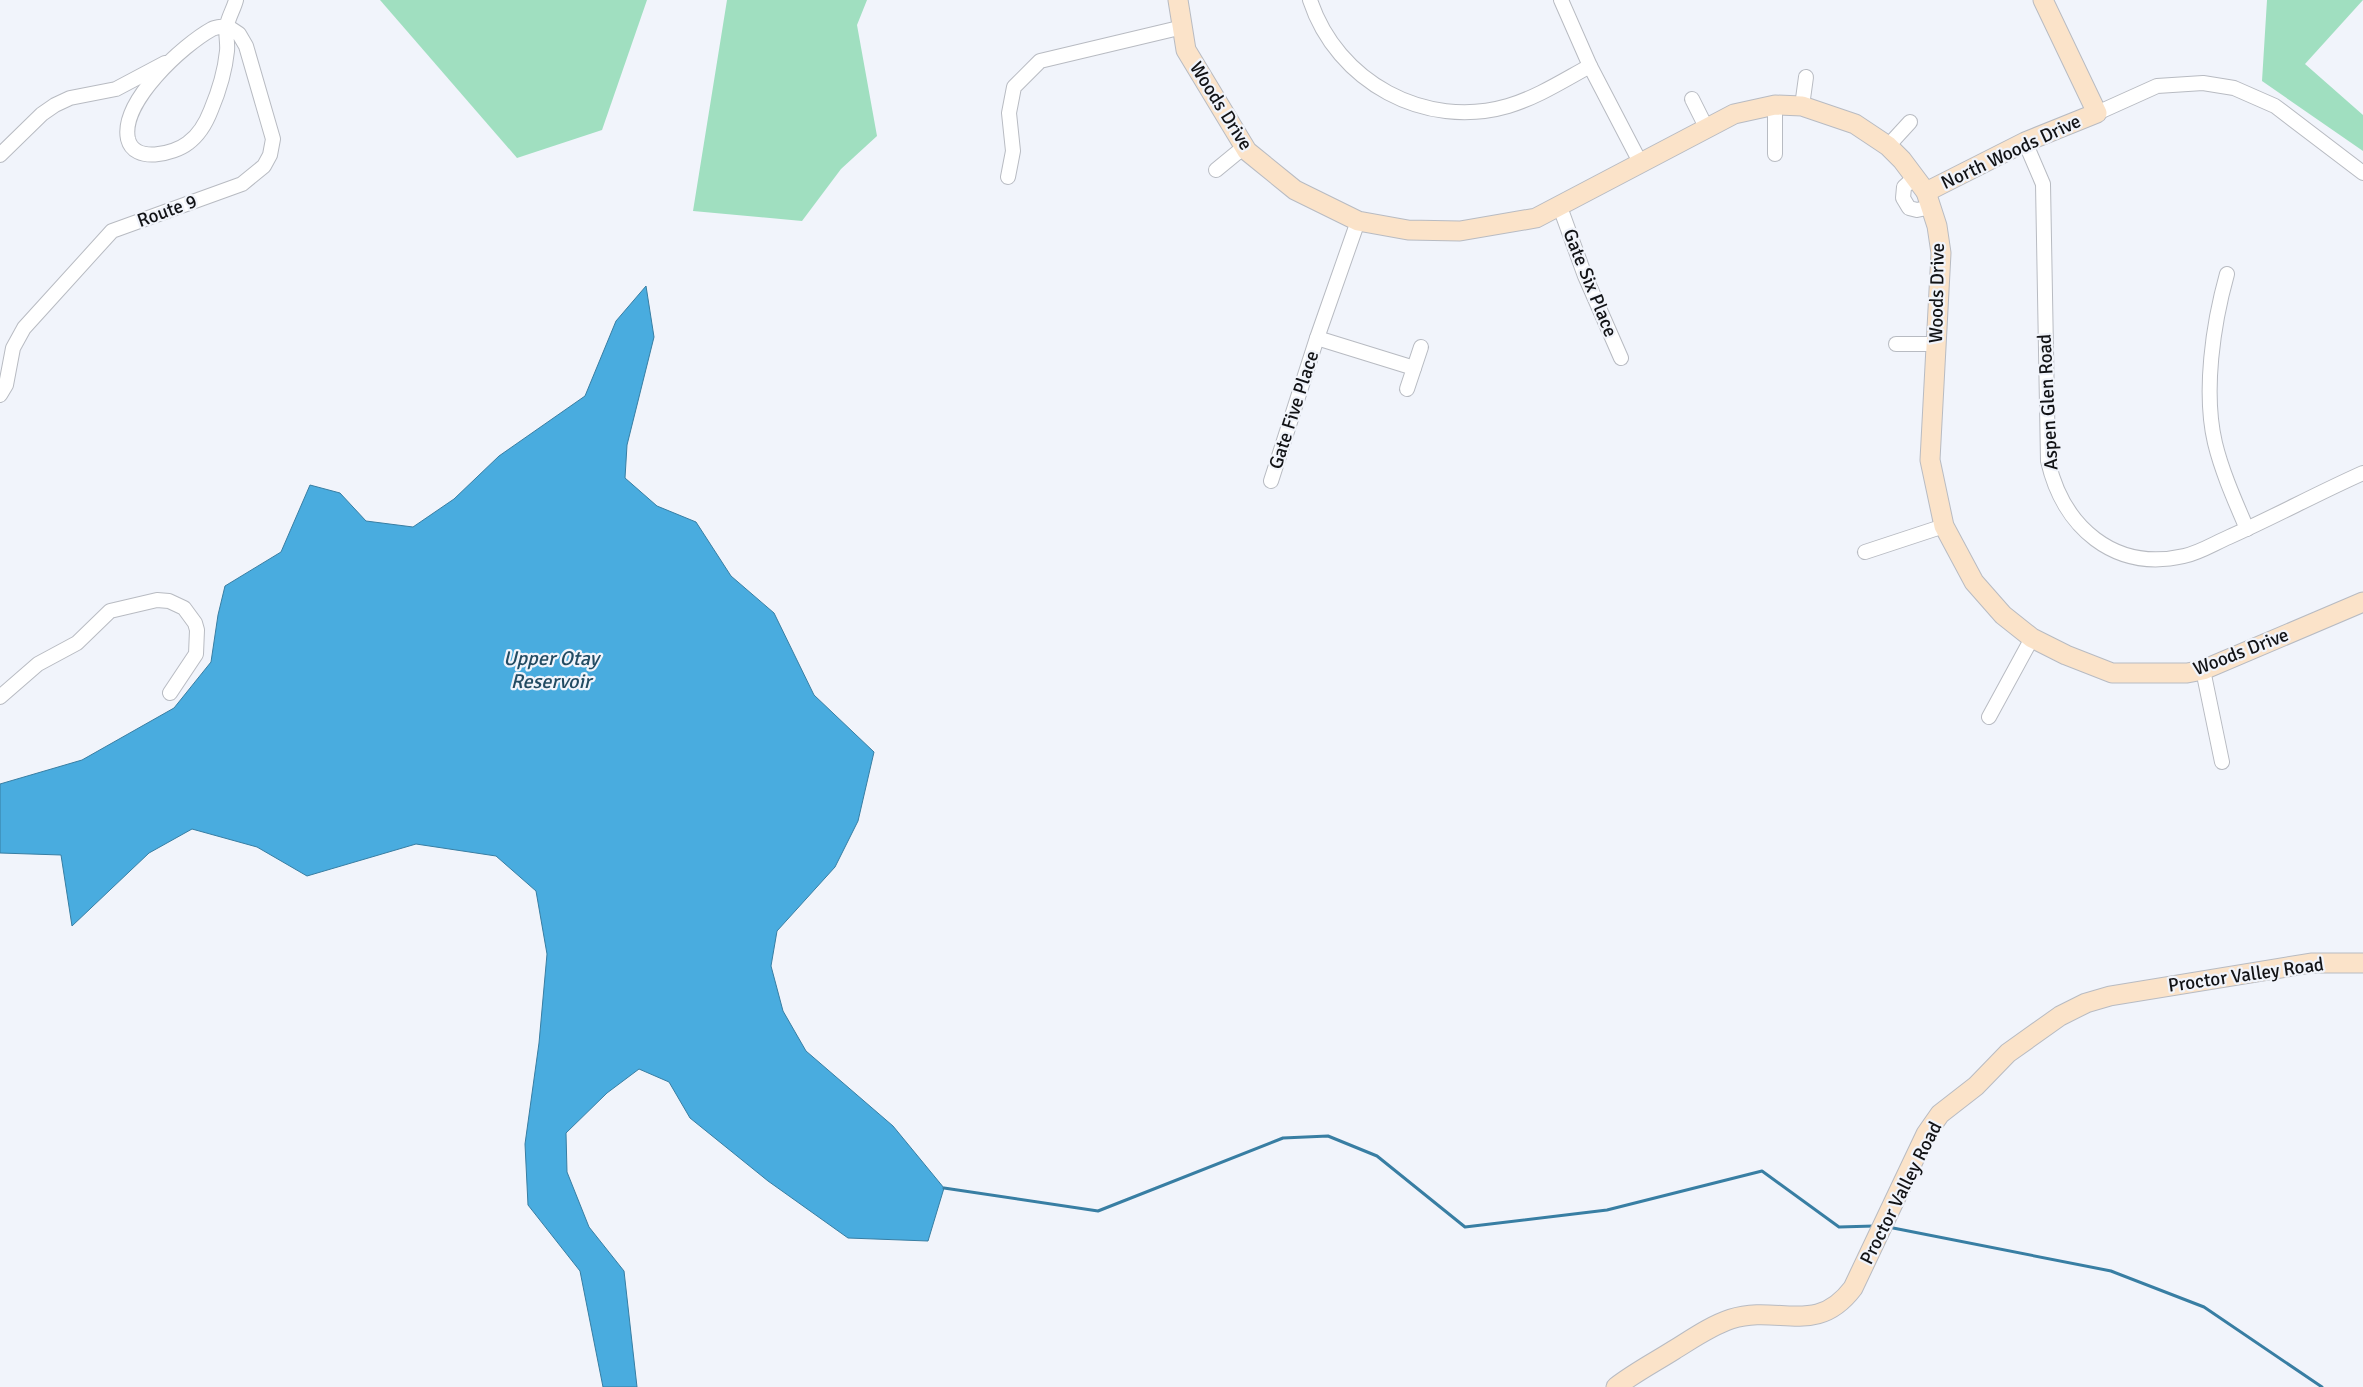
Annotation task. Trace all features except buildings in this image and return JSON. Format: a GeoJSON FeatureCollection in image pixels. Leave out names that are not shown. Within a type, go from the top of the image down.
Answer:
{"type":"FeatureCollection","features":[{"type":"Feature","properties":{"kind":"street"},"geometry":{"type":"LineString","coordinates":[[227,26],[214,28],[170,61],[144,93],[129,120],[129,142],[137,149],[147,154],[159,154],[180,148],[201,130],[212,109],[222,81],[228,50],[227,26],[236,0]]}},
{"type":"Feature","properties":{"kind":"street","name":"Woods Drive"},"geometry":{"type":"LineString","coordinates":[[1178,0],[1186,50],[1244,147],[1295,190],[1358,221],[1408,230],[1460,231],[1536,218],[1560,207],[1706,127],[1734,114],[1775,105],[1802,106],[1855,124],[1888,146],[1915,176],[1928,199],[1941,253],[1930,460],[1944,526],[1974,582],[2003,615],[2032,638],[2066,655],[2112,673],[2187,673],[2203,670],[2363,602]]}},
{"type":"Feature","properties":{"kind":"street"},"geometry":{"type":"LineString","coordinates":[[1310,0],[1328,38],[1358,73],[1371,83],[1400,99],[1432,109],[1476,112],[1507,106],[1536,95],[1590,66]]}},
{"type":"Feature","properties":{"kind":"street"},"geometry":{"type":"LineString","coordinates":[[1561,0],[1590,66],[1640,162]]}},
{"type":"Feature","properties":{"kind":"street"},"geometry":{"type":"LineString","coordinates":[[2043,0],[2097,113],[2157,86],[2188,83],[2219,85],[2248,93],[2275,106],[2363,173]]}},
{"type":"Feature","properties":{"kind":"street","name":"Route 9"},"geometry":{"type":"LineString","coordinates":[[0,395],[6,385],[13,348],[24,328],[112,231],[242,184],[255,176],[267,161],[273,139],[246,46],[239,34],[227,26]]}},
{"type":"Feature","properties":{"kind":"street"},"geometry":{"type":"LineString","coordinates":[[1008,177],[1013,151],[1009,113],[1014,87],[1040,61],[1183,27]]}},
{"type":"Feature","properties":{"kind":"street"},"geometry":{"type":"LineString","coordinates":[[0,155],[42,114],[55,105],[70,98],[116,89],[160,64],[170,61]]}},
{"type":"Feature","properties":{"kind":"street"},"geometry":{"type":"LineString","coordinates":[[1802,106],[1806,77]]}},
{"type":"Feature","properties":{"kind":"street"},"geometry":{"type":"LineString","coordinates":[[1692,99],[1706,127]]}},
{"type":"Feature","properties":{"kind":"street"},"geometry":{"type":"LineString","coordinates":[[1775,105],[1775,154]]}},
{"type":"Feature","properties":{"kind":"street","name":"North Woods Drive"},"geometry":{"type":"LineString","coordinates":[[1928,199],[2025,142],[2097,113]]}},
{"type":"Feature","properties":{"kind":"street"},"geometry":{"type":"LineString","coordinates":[[1888,146],[1910,122]]}},
{"type":"Feature","properties":{"kind":"street","name":"Aspen Glen Road"},"geometry":{"type":"LineString","coordinates":[[2025,142],[2043,184],[2048,461],[2060,499],[2074,520],[2093,538],[2116,550],[2139,557],[2163,559],[2186,556],[2363,473]]}},
{"type":"Feature","properties":{"kind":"street"},"geometry":{"type":"LineString","coordinates":[[1216,170],[1244,147]]}},
{"type":"Feature","properties":{"kind":"street","name":"Gate Six Place"},"geometry":{"type":"LineString","coordinates":[[1560,207],[1585,276],[1621,358]]}},
{"type":"Feature","properties":{"kind":"street","name":"Gate Five Place"},"geometry":{"type":"LineString","coordinates":[[1270,481],[1358,221]]}},
{"type":"Feature","properties":{"kind":"street"},"geometry":{"type":"LineString","coordinates":[[2227,274],[2215,318],[2210,409],[2217,449],[2246,529]]}},
{"type":"Feature","properties":{"kind":"street","name":"Gate Five Place"},"geometry":{"type":"LineString","coordinates":[[1317,338],[1414,368]]}},
{"type":"Feature","properties":{"kind":"street"},"geometry":{"type":"LineString","coordinates":[[1896,344],[1936,344]]}},
{"type":"Feature","properties":{"kind":"street"},"geometry":{"type":"LineString","coordinates":[[1407,389],[1421,347]]}},
{"type":"Feature","properties":{"kind":"street"},"geometry":{"type":"LineString","coordinates":[[1864,552],[1944,526]]}},
{"type":"Feature","properties":{"kind":"street"},"geometry":{"type":"LineString","coordinates":[[0,697],[38,664],[77,643],[110,612],[157,600],[168,601],[184,608],[197,630],[196,654],[170,693]]}},
{"type":"Feature","properties":{"kind":"street"},"geometry":{"type":"LineString","coordinates":[[1988,717],[2032,638]]}},
{"type":"Feature","properties":{"kind":"street"},"geometry":{"type":"LineString","coordinates":[[2203,670],[2222,762]]}},
{"type":"Feature","properties":{"kind":"street","name":"Proctor Valley Road"},"geometry":{"type":"LineString","coordinates":[[1616,1387],[1723,1322],[1753,1314],[1814,1316],[1828,1312],[1840,1304],[1853,1288],[1864,1268],[1926,1134],[1936,1120],[1984,1078],[2008,1053],[2073,1009],[2110,996],[2220,976],[2311,963],[2363,963]]}},
{"type":"Feature","properties":{"kind":"green space"},"geometry":{"type":"Polygon","coordinates":[[[380,0],[647,0],[602,130],[517,158],[380,0]]]}},
{"type":"Feature","properties":{"kind":"green space"},"geometry":{"type":"Polygon","coordinates":[[[727,0],[867,0],[857,25],[877,136],[841,169],[802,221],[693,211],[727,0]]]}},
{"type":"Feature","properties":{"kind":"green space"},"geometry":{"type":"Polygon","coordinates":[[[2267,0],[2363,0],[2305,64],[2363,115],[2363,151],[2262,81],[2267,0]]]}},
{"type":"Feature","properties":{"kind":"water","name":"Upper Otay Reservoir"},"geometry":{"type":"Polygon","coordinates":[[[646,286],[654,337],[627,445],[625,478],[657,506],[696,522],[731,576],[774,613],[814,695],[874,752],[858,821],[835,867],[777,931],[771,966],[783,1011],[806,1051],[893,1126],[944,1188],[928,1241],[848,1238],[768,1181],[690,1118],[669,1082],[639,1069],[607,1093],[566,1133],[567,1172],[589,1227],[624,1271],[637,1387],[603,1387],[580,1271],[528,1205],[525,1144],[539,1043],[547,954],[536,891],[496,856],[416,844],[307,876],[257,847],[192,829],[149,853],[72,926],[61,855],[0,853],[0,784],[82,760],[174,708],[211,662],[218,615],[225,586],[281,552],[310,485],[340,493],[366,521],[413,527],[454,499],[499,456],[585,396],[616,321],[646,286]]]}},
{"type":"Feature","properties":{"kind":"waterway"},"geometry":{"type":"LineString","coordinates":[[944,1188],[1098,1211],[1283,1138],[1328,1136],[1377,1156],[1465,1227],[1607,1210],[1762,1171],[1839,1227],[1874,1226]]}},
{"type":"Feature","properties":{"kind":"waterway"},"geometry":{"type":"LineString","coordinates":[[1888,1227],[2111,1271],[2204,1307],[2322,1387]]}}]}
